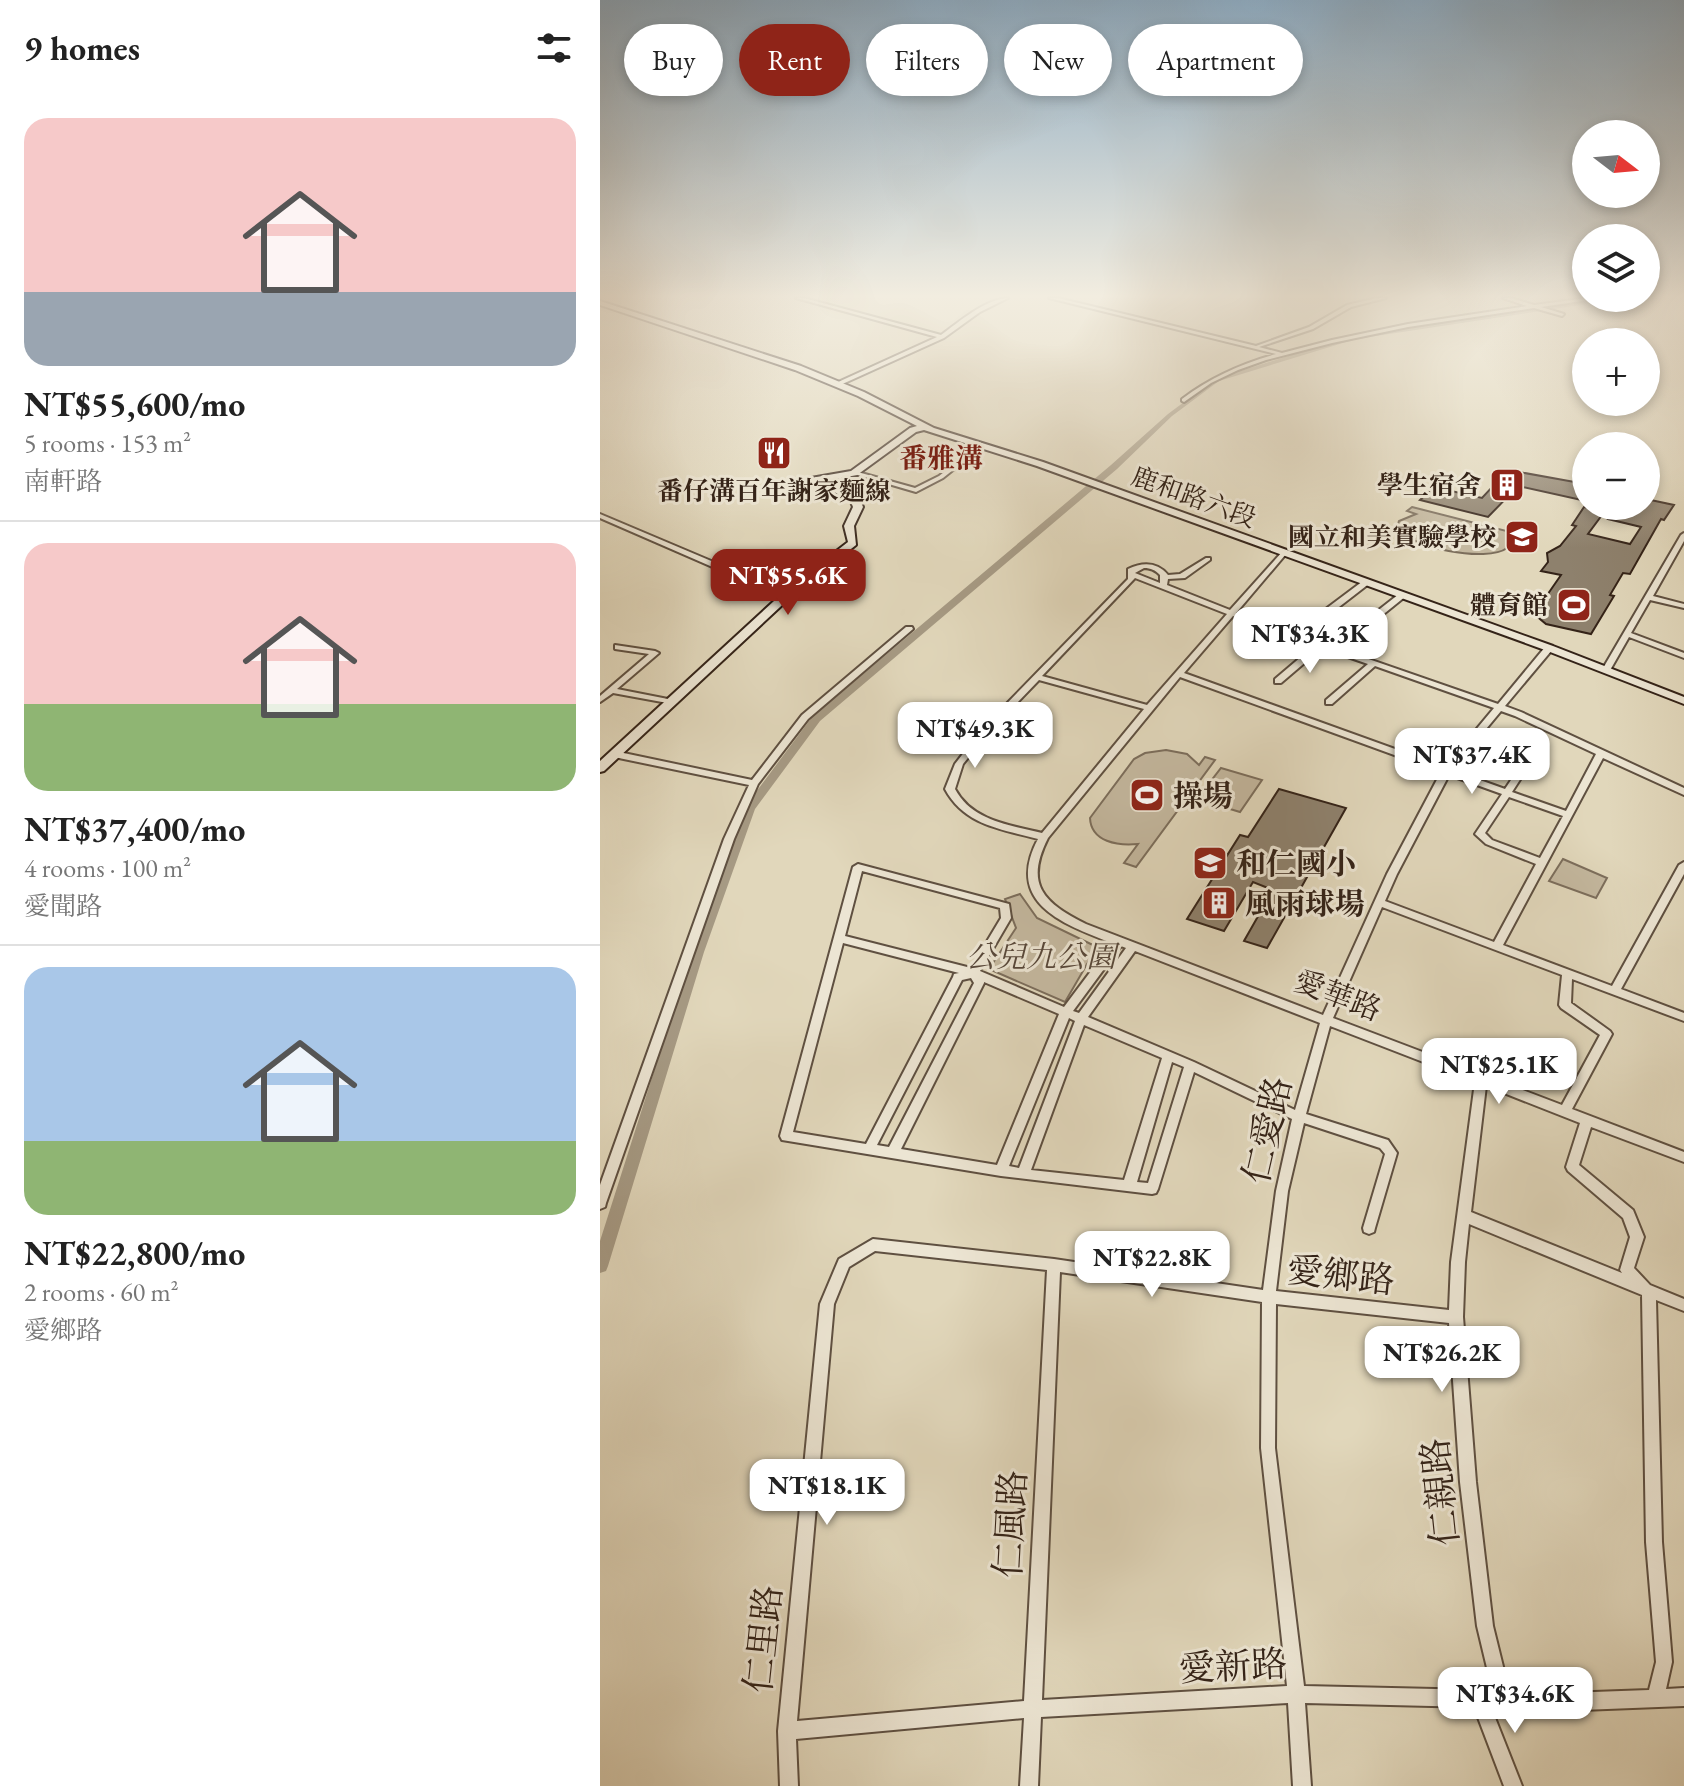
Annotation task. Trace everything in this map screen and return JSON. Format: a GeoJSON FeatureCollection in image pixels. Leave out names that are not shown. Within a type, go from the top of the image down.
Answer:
{"type":"FeatureCollection","features":[{"type":"Feature","properties":{"kind":"main road","name":"鹿和路六段"},"geometry":{"type":"LineString","coordinates":[[830,381],[924,427],[1093,484],[1549,648],[1684,701]]}},
{"type":"Feature","properties":{"kind":"main road"},"geometry":{"type":"LineString","coordinates":[[600,768],[790,592],[853,543],[849,526],[858,507],[854,497],[814,480],[854,473],[913,430],[924,427]]}},
{"type":"Feature","properties":{"kind":"street"},"geometry":{"type":"LineString","coordinates":[[838,384],[844,381]]}},
{"type":"Feature","properties":{"kind":"street"},"geometry":{"type":"LineString","coordinates":[[1184,400],[1211,381]]}},
{"type":"Feature","properties":{"kind":"street"},"geometry":{"type":"LineString","coordinates":[[854,473],[916,490],[941,477],[981,445]]}},
{"type":"Feature","properties":{"kind":"street"},"geometry":{"type":"LineString","coordinates":[[600,516],[766,587],[790,592]]}},
{"type":"Feature","properties":{"kind":"street"},"geometry":{"type":"LineString","coordinates":[[1606,670],[1684,535]]}},
{"type":"Feature","properties":{"kind":"street"},"geometry":{"type":"LineString","coordinates":[[1165,581],[1161,570],[1137,567],[1132,579],[985,731],[959,764],[950,789],[959,806],[978,817],[1044,837],[1149,708],[1284,553]]}},
{"type":"Feature","properties":{"kind":"street"},"geometry":{"type":"LineString","coordinates":[[1165,581],[1182,576],[1208,559]]}},
{"type":"Feature","properties":{"kind":"street"},"geometry":{"type":"LineString","coordinates":[[1132,574],[1165,581],[1233,614],[1543,725],[1684,792]]}},
{"type":"Feature","properties":{"kind":"street"},"geometry":{"type":"LineString","coordinates":[[1314,622],[1366,583]]}},
{"type":"Feature","properties":{"kind":"street"},"geometry":{"type":"LineString","coordinates":[[1351,636],[1402,596]]}},
{"type":"Feature","properties":{"kind":"street"},"geometry":{"type":"LineString","coordinates":[[1649,597],[1684,606]]}},
{"type":"Feature","properties":{"kind":"street"},"geometry":{"type":"LineString","coordinates":[[600,1203],[729,839],[754,783],[805,717],[909,629]]}},
{"type":"Feature","properties":{"kind":"street"},"geometry":{"type":"LineString","coordinates":[[1627,634],[1684,656]]}},
{"type":"Feature","properties":{"kind":"street"},"geometry":{"type":"LineString","coordinates":[[1278,681],[1320,645]]}},
{"type":"Feature","properties":{"kind":"street"},"geometry":{"type":"LineString","coordinates":[[604,695],[655,653],[618,647]]}},
{"type":"Feature","properties":{"kind":"street","name":"仁愛路"},"geometry":{"type":"LineString","coordinates":[[1302,1786],[1296,1694],[1268,1448],[1269,1297],[1282,1191],[1327,1018],[1398,862],[1447,770],[1549,648]]}},
{"type":"Feature","properties":{"kind":"street"},"geometry":{"type":"LineString","coordinates":[[1329,702],[1373,664]]}},
{"type":"Feature","properties":{"kind":"street"},"geometry":{"type":"LineString","coordinates":[[1180,674],[1568,815]]}},
{"type":"Feature","properties":{"kind":"street"},"geometry":{"type":"LineString","coordinates":[[1036,677],[1149,708]]}},
{"type":"Feature","properties":{"kind":"street"},"geometry":{"type":"LineString","coordinates":[[604,695],[670,702]]}},
{"type":"Feature","properties":{"kind":"street"},"geometry":{"type":"LineString","coordinates":[[614,754],[754,783]]}},
{"type":"Feature","properties":{"kind":"street"},"geometry":{"type":"LineString","coordinates":[[1497,946],[1601,754]]}},
{"type":"Feature","properties":{"kind":"street"},"geometry":{"type":"LineString","coordinates":[[1528,761],[1480,834],[1542,863]]}},
{"type":"Feature","properties":{"kind":"street","name":"愛華路"},"geometry":{"type":"LineString","coordinates":[[1044,837],[1036,850],[1031,871],[1041,898],[1069,921],[1684,1157]]}},
{"type":"Feature","properties":{"kind":"street"},"geometry":{"type":"LineString","coordinates":[[1615,991],[1684,865]]}},
{"type":"Feature","properties":{"kind":"street"},"geometry":{"type":"LineString","coordinates":[[869,1149],[958,977],[974,973],[1006,918],[1005,906],[858,867],[786,1136],[1001,1171],[1152,1189],[1190,1065]]}},
{"type":"Feature","properties":{"kind":"street"},"geometry":{"type":"LineString","coordinates":[[1381,903],[1684,1017]]}},
{"type":"Feature","properties":{"kind":"street"},"geometry":{"type":"LineString","coordinates":[[839,938],[974,973],[1190,1065],[1299,1117],[1389,1147],[1389,1162],[1369,1228]]}},
{"type":"Feature","properties":{"kind":"street"},"geometry":{"type":"LineString","coordinates":[[1001,1171],[1065,1014],[1119,941]]}},
{"type":"Feature","properties":{"kind":"street"},"geometry":{"type":"LineString","coordinates":[[1023,1174],[1081,1019],[1133,946]]}},
{"type":"Feature","properties":{"kind":"street"},"geometry":{"type":"LineString","coordinates":[[892,1154],[979,983],[974,973]]}},
{"type":"Feature","properties":{"kind":"street"},"geometry":{"type":"LineString","coordinates":[[1565,1110],[1606,1034],[1565,1005],[1567,973]]}},
{"type":"Feature","properties":{"kind":"street"},"geometry":{"type":"LineString","coordinates":[[1129,1186],[1168,1056]]}},
{"type":"Feature","properties":{"kind":"street","name":"仁親路"},"geometry":{"type":"LineString","coordinates":[[1481,1081],[1458,1262],[1456,1317],[1468,1482],[1485,1626],[1504,1704]]}},
{"type":"Feature","properties":{"kind":"street"},"geometry":{"type":"LineString","coordinates":[[1587,1121],[1572,1167],[1628,1214],[1637,1237],[1627,1270],[1649,1293],[1654,1542],[1664,1662],[1656,1696]]}},
{"type":"Feature","properties":{"kind":"street"},"geometry":{"type":"LineString","coordinates":[[1465,1216],[1684,1305]]}},
{"type":"Feature","properties":{"kind":"street","name":"愛鄉路"},"geometry":{"type":"LineString","coordinates":[[844,1263],[873,1245],[1054,1265],[1269,1297],[1456,1317]]}},
{"type":"Feature","properties":{"kind":"street","name":"仁里路"},"geometry":{"type":"LineString","coordinates":[[789,1786],[787,1731],[827,1304],[844,1263]]}},
{"type":"Feature","properties":{"kind":"street","name":"仁風路"},"geometry":{"type":"LineString","coordinates":[[1029,1786],[1054,1265]]}},
{"type":"Feature","properties":{"kind":"street","name":"愛新路"},"geometry":{"type":"LineString","coordinates":[[787,1731],[1032,1709],[1296,1694],[1479,1699],[1504,1704],[1684,1697]]}},
{"type":"Feature","properties":{"kind":"street"},"geometry":{"type":"LineString","coordinates":[[1479,1699],[1513,1786]]}},
{"type":"Feature","properties":{"kind":"green space"},"geometry":{"type":"Polygon","coordinates":[[[1412,507],[1534,538],[1530,542],[1508,537],[1507,548],[1483,554],[1431,547],[1404,535],[1397,527],[1399,521],[1416,514],[1407,511],[1412,507]]]}},
{"type":"Feature","properties":{"kind":"green space"},"geometry":{"type":"Polygon","coordinates":[[[1166,750],[1187,754],[1199,765],[1205,757],[1215,760],[1136,867],[1124,863],[1138,844],[1107,841],[1095,832],[1090,818],[1134,759],[1145,753],[1166,750]]]}},
{"type":"Feature","properties":{"kind":"green space"},"geometry":{"type":"Polygon","coordinates":[[[1221,768],[1262,780],[1240,812],[1197,799],[1221,768]]]}},
{"type":"Feature","properties":{"kind":"green space"},"geometry":{"type":"Polygon","coordinates":[[[1563,859],[1607,878],[1596,898],[1549,881],[1563,859]]]}},
{"type":"Feature","properties":{"kind":"green space","name":"公兒九公園"},"geometry":{"type":"Polygon","coordinates":[[[1020,894],[1037,918],[1097,947],[1065,1002],[989,969],[1016,928],[1005,899],[1020,894]]]}},
{"type":"Feature","properties":{"kind":"building"},"geometry":{"type":"Polygon","coordinates":[[[1508,470],[1572,481],[1572,498],[1518,486],[1488,517],[1420,500],[1434,487],[1482,498],[1508,470]]]}},
{"type":"Feature","properties":{"kind":"building"},"geometry":{"type":"Polygon","coordinates":[[[1660,502],[1674,505],[1664,520],[1661,519],[1630,574],[1623,573],[1610,595],[1614,596],[1591,634],[1546,624],[1534,614],[1561,575],[1541,571],[1548,562],[1547,553],[1560,546],[1576,526],[1572,525],[1575,520],[1598,520],[1588,534],[1630,544],[1641,527],[1612,520],[1660,520],[1660,502]]]}},
{"type":"Feature","properties":{"kind":"building"},"geometry":{"type":"Polygon","coordinates":[[[1279,789],[1346,808],[1267,948],[1244,941],[1273,890],[1253,882],[1224,931],[1187,919],[1240,835],[1248,837],[1279,789]]]}},
{"type":"Feature","properties":{"kind":"waterway"},"geometry":{"type":"LineString","coordinates":[[600,1266],[698,952],[750,808],[816,719],[1114,467],[1170,415],[1215,381]]}},
{"type":"Feature","properties":{"kind":"place","name":"番仔溝百年謝家麵線"},"geometry":{"type":"Point","coordinates":[774,453]}},
{"type":"Feature","properties":{"kind":"place","name":"學生宿舍"},"geometry":{"type":"Point","coordinates":[1507,485]}},
{"type":"Feature","properties":{"kind":"place","name":"國立和美實驗學校"},"geometry":{"type":"Point","coordinates":[1522,537]}},
{"type":"Feature","properties":{"kind":"place","name":"體育館"},"geometry":{"type":"Point","coordinates":[1574,605]}},
{"type":"Feature","properties":{"kind":"place","name":"操場"},"geometry":{"type":"Point","coordinates":[1147,795]}},
{"type":"Feature","properties":{"kind":"place","name":"和仁國小"},"geometry":{"type":"Point","coordinates":[1210,863]}},
{"type":"Feature","properties":{"kind":"place","name":"風雨球場"},"geometry":{"type":"Point","coordinates":[1219,903]}},
{"type":"Feature","properties":{"kind":"district","name":"番雅溝"},"geometry":{"type":"Point","coordinates":[941,458]}}]}
